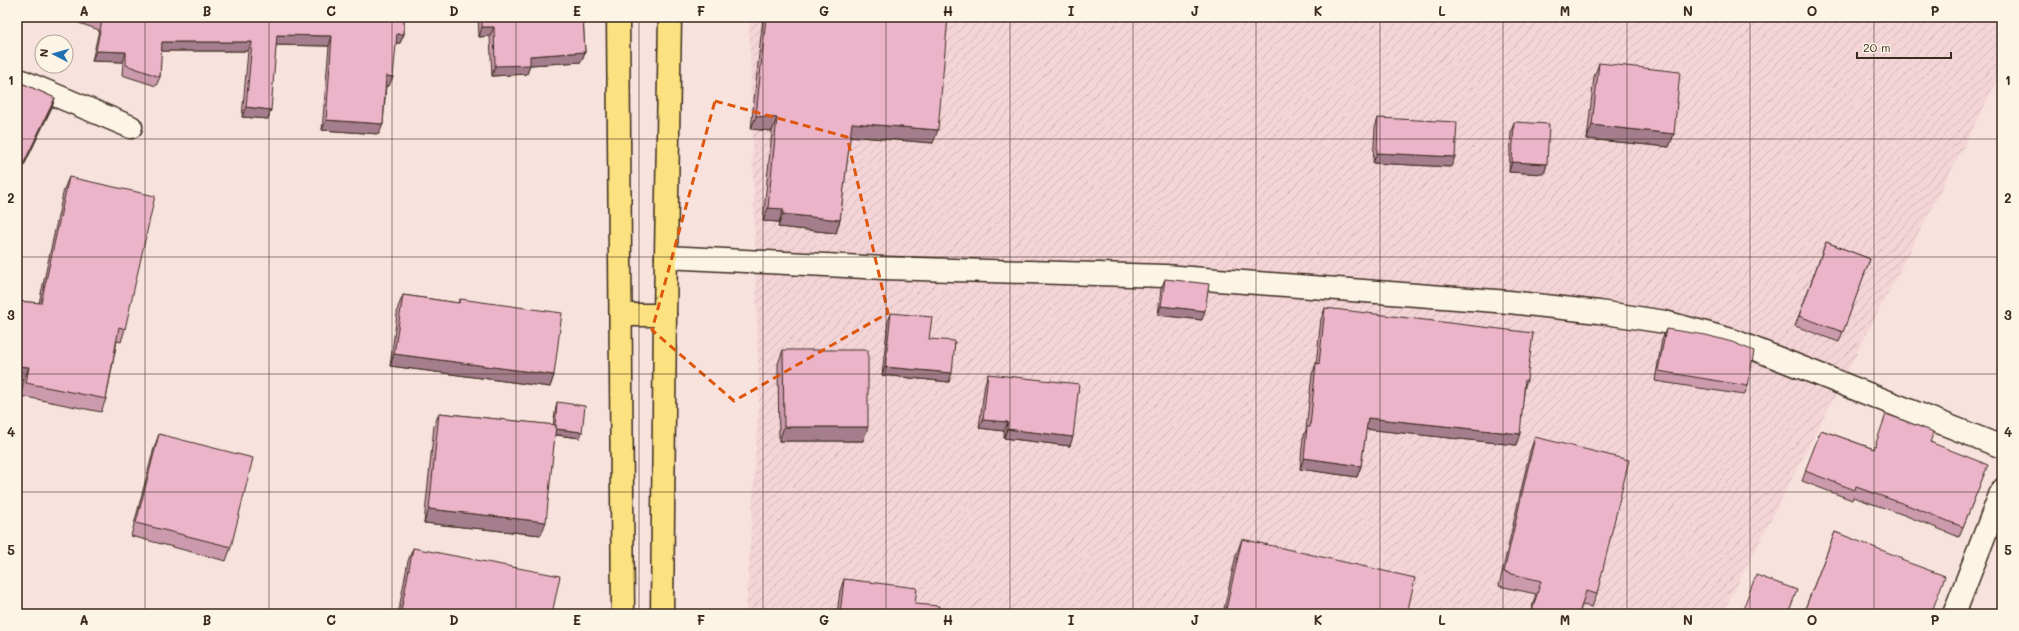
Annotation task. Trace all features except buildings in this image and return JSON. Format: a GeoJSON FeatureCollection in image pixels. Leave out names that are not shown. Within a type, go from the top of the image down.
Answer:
{"type":"FeatureCollection","features":[{"type":"Feature","properties":{"kind":"highway"},"geometry":{"type":"LineString","coordinates":[[618,17],[623,614]]}},
{"type":"Feature","properties":{"kind":"highway"},"geometry":{"type":"LineString","coordinates":[[662,614],[670,17]]}},
{"type":"Feature","properties":{"kind":"highway"},"geometry":{"type":"LineString","coordinates":[[621,315],[665,315]]}},
{"type":"Feature","properties":{"kind":"street"},"geometry":{"type":"LineString","coordinates":[[17,79],[131,127]]}},
{"type":"Feature","properties":{"kind":"street"},"geometry":{"type":"LineString","coordinates":[[666,257],[892,268],[1165,276],[1509,302],[1599,312],[1665,322],[1732,340],[2002,447]]}},
{"type":"Feature","properties":{"kind":"street"},"geometry":{"type":"LineString","coordinates":[[1954,614],[2002,490]]}},
{"type":"Feature","properties":{"kind":"highlighted area"},"geometry":{"type":"Polygon","coordinates":[[[715,101],[847,137],[888,313],[734,401],[652,330],[715,101]]]}},
{"type":"Feature","properties":{"kind":"shaded area"},"geometry":{"type":"Polygon","coordinates":[[[749,17],[2002,17],[2002,72],[1722,614],[746,614],[759,397],[749,17]]]}}]}
